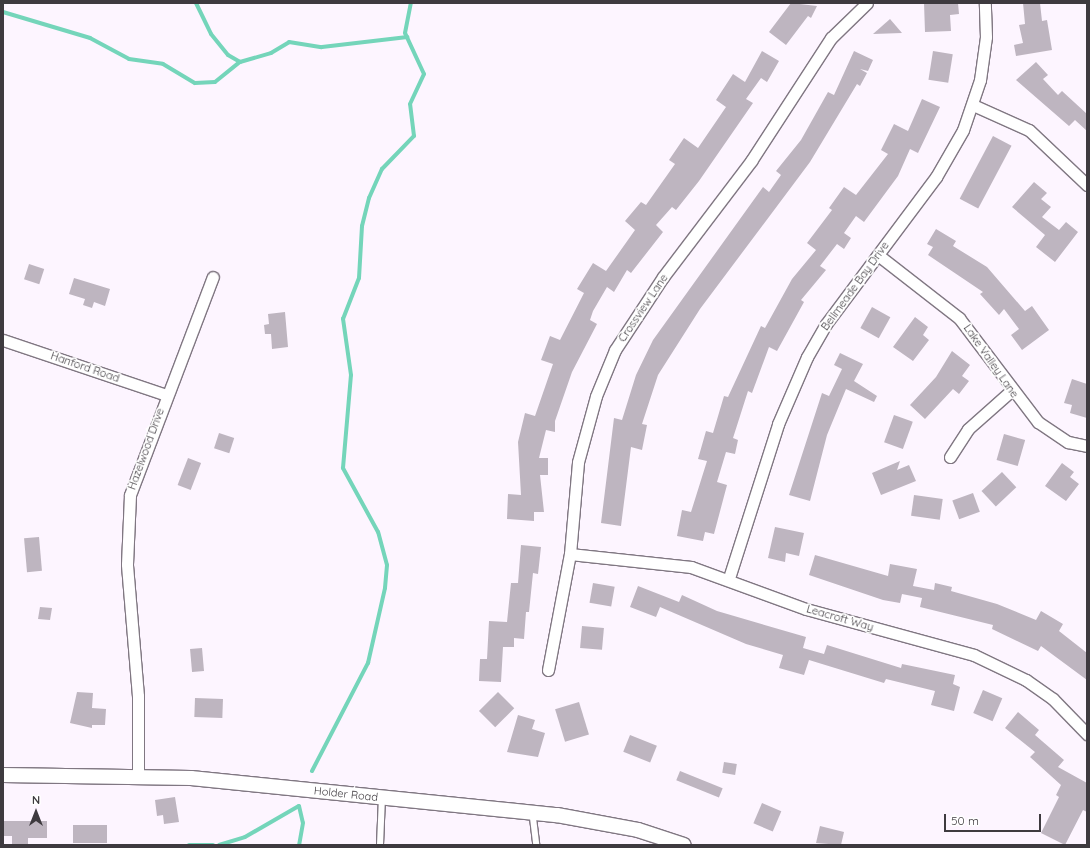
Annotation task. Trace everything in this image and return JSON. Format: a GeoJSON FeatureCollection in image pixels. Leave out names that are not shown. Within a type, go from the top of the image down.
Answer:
{"type":"FeatureCollection","features":[{"type":"Feature","properties":{"kind":"street","name":"Crossview Lane"},"geometry":{"type":"LineString","coordinates":[[548,670],[570,554],[578,462],[596,396],[615,350],[663,278],[773,130],[831,38],[867,3]]}},
{"type":"Feature","properties":{"kind":"street","name":"Bellmeade Bay Drive"},"geometry":{"type":"LineString","coordinates":[[729,578],[792,388],[826,324],[950,155],[973,105],[986,38],[985,3]]}},
{"type":"Feature","properties":{"kind":"street"},"geometry":{"type":"LineString","coordinates":[[973,105],[1029,130],[1087,185]]}},
{"type":"Feature","properties":{"kind":"street","name":"Lake Valley Lane"},"geometry":{"type":"LineString","coordinates":[[878,255],[959,318],[1011,391],[1051,433],[1087,446]]}},
{"type":"Feature","properties":{"kind":"street","name":"Hazelwood Drive"},"geometry":{"type":"LineString","coordinates":[[138,775],[138,696],[127,564],[130,495],[166,395],[213,277]]}},
{"type":"Feature","properties":{"kind":"street","name":"Hanford Road"},"geometry":{"type":"LineString","coordinates":[[3,340],[166,395]]}},
{"type":"Feature","properties":{"kind":"street"},"geometry":{"type":"LineString","coordinates":[[950,457],[968,429],[1011,391]]}},
{"type":"Feature","properties":{"kind":"street","name":"Leacroft Way"},"geometry":{"type":"LineString","coordinates":[[570,554],[691,566],[729,578],[806,609],[946,646],[1002,666],[1053,699],[1087,734]]}},
{"type":"Feature","properties":{"kind":"street","name":"Holder Road"},"geometry":{"type":"LineString","coordinates":[[3,775],[138,775],[533,812],[610,823],[684,845]]}},
{"type":"Feature","properties":{"kind":"lane"},"geometry":{"type":"LineString","coordinates":[[380,845],[382,797]]}},
{"type":"Feature","properties":{"kind":"lane"},"geometry":{"type":"LineString","coordinates":[[533,812],[537,845]]}},
{"type":"Feature","properties":{"kind":"building"},"geometry":{"type":"Polygon","coordinates":[[[791,3],[817,6],[811,18],[808,16],[786,45],[769,32],[791,3]]]}},
{"type":"Feature","properties":{"kind":"building"},"geometry":{"type":"Polygon","coordinates":[[[924,3],[958,3],[959,14],[950,15],[951,31],[925,32],[924,3]]]}},
{"type":"Feature","properties":{"kind":"building"},"geometry":{"type":"Polygon","coordinates":[[[1023,3],[1040,3],[1042,21],[1047,20],[1052,50],[1016,56],[1014,45],[1023,43],[1019,25],[1025,24],[1023,3]]]}},
{"type":"Feature","properties":{"kind":"building"},"geometry":{"type":"Polygon","coordinates":[[[890,19],[902,33],[873,34],[890,19]]]}},
{"type":"Feature","properties":{"kind":"building"},"geometry":{"type":"Polygon","coordinates":[[[762,51],[779,61],[767,82],[761,78],[746,99],[753,103],[699,181],[676,210],[672,207],[656,225],[663,232],[631,273],[627,270],[614,292],[607,287],[593,311],[590,320],[597,324],[572,372],[555,421],[555,432],[546,430],[539,458],[548,458],[548,475],[540,475],[544,512],[534,512],[534,521],[507,519],[508,494],[521,495],[518,442],[525,413],[535,416],[553,364],[541,360],[550,336],[560,340],[584,293],[577,289],[593,263],[606,271],[635,230],[625,221],[641,202],[646,205],[675,164],[669,160],[684,138],[698,148],[726,107],[716,100],[733,74],[745,82],[762,51]]]}},
{"type":"Feature","properties":{"kind":"building"},"geometry":{"type":"Polygon","coordinates":[[[854,51],[873,60],[868,71],[860,69],[867,73],[860,86],[857,84],[810,162],[700,309],[658,375],[642,424],[647,425],[642,450],[631,447],[621,526],[601,523],[614,418],[622,420],[636,375],[653,340],[763,187],[769,192],[781,175],[776,171],[801,140],[828,92],[834,95],[854,51]]]}},
{"type":"Feature","properties":{"kind":"building"},"geometry":{"type":"Polygon","coordinates":[[[933,51],[953,54],[948,83],[928,80],[933,51]]]}},
{"type":"Feature","properties":{"kind":"building"},"geometry":{"type":"Polygon","coordinates":[[[1036,62],[1048,75],[1043,79],[1058,95],[1062,91],[1087,114],[1087,131],[1075,120],[1069,126],[1016,80],[1036,62]]]}},
{"type":"Feature","properties":{"kind":"building"},"geometry":{"type":"Polygon","coordinates":[[[922,99],[940,107],[918,153],[910,149],[898,176],[864,222],[856,216],[844,233],[851,238],[844,249],[837,244],[820,266],[826,270],[801,300],[804,302],[777,351],[769,347],[752,393],[748,391],[733,438],[738,440],[735,454],[726,452],[717,482],[727,485],[714,534],[705,532],[703,541],[677,536],[682,510],[691,512],[707,461],[698,459],[706,431],[713,433],[724,396],[728,397],[761,326],[765,328],[792,279],[816,250],[807,243],[832,210],[829,208],[844,187],[856,195],[888,154],[881,150],[894,124],[908,131],[922,99]]]}},
{"type":"Feature","properties":{"kind":"building"},"geometry":{"type":"Polygon","coordinates":[[[993,136],[1012,146],[978,209],[960,199],[993,136]]]}},
{"type":"Feature","properties":{"kind":"building"},"geometry":{"type":"Polygon","coordinates":[[[1034,182],[1047,193],[1041,199],[1051,207],[1042,217],[1059,230],[1066,222],[1078,232],[1055,262],[1036,247],[1045,235],[1012,207],[1034,182]]]}},
{"type":"Feature","properties":{"kind":"building"},"geometry":{"type":"Polygon","coordinates":[[[936,229],[956,241],[953,246],[987,267],[1025,311],[1032,306],[1049,330],[1022,350],[1011,335],[1019,329],[1004,309],[999,315],[980,294],[983,292],[928,255],[933,247],[927,244],[936,229]]]}},
{"type":"Feature","properties":{"kind":"building"},"geometry":{"type":"Polygon","coordinates":[[[29,264],[44,269],[39,284],[24,279],[29,264]]]}},
{"type":"Feature","properties":{"kind":"building"},"geometry":{"type":"Polygon","coordinates":[[[74,278],[110,289],[105,306],[94,302],[92,308],[83,305],[85,299],[69,294],[74,278]]]}},
{"type":"Feature","properties":{"kind":"building"},"geometry":{"type":"Polygon","coordinates":[[[872,307],[890,317],[879,338],[860,328],[872,307]]]}},
{"type":"Feature","properties":{"kind":"building"},"geometry":{"type":"Polygon","coordinates":[[[285,312],[288,347],[272,349],[271,334],[265,334],[264,325],[269,324],[268,314],[285,312]]]}},
{"type":"Feature","properties":{"kind":"building"},"geometry":{"type":"Polygon","coordinates":[[[915,317],[928,327],[923,335],[929,340],[913,361],[893,347],[915,317]]]}},
{"type":"Feature","properties":{"kind":"building"},"geometry":{"type":"Polygon","coordinates":[[[952,351],[970,365],[962,376],[969,381],[959,394],[953,389],[925,419],[910,405],[936,377],[952,351]]]}},
{"type":"Feature","properties":{"kind":"building"},"geometry":{"type":"Polygon","coordinates":[[[840,353],[863,364],[854,381],[877,396],[874,402],[846,389],[827,435],[810,501],[789,495],[822,393],[829,396],[842,369],[834,365],[840,353]]]}},
{"type":"Feature","properties":{"kind":"building"},"geometry":{"type":"Polygon","coordinates":[[[1072,379],[1087,384],[1087,418],[1070,413],[1072,405],[1064,403],[1072,379]]]}},
{"type":"Feature","properties":{"kind":"building"},"geometry":{"type":"Polygon","coordinates":[[[894,415],[913,422],[903,449],[884,442],[894,415]]]}},
{"type":"Feature","properties":{"kind":"building"},"geometry":{"type":"Polygon","coordinates":[[[219,433],[234,438],[229,453],[214,448],[219,433]]]}},
{"type":"Feature","properties":{"kind":"building"},"geometry":{"type":"Polygon","coordinates":[[[1004,434],[1025,440],[1018,466],[997,460],[1004,434]]]}},
{"type":"Feature","properties":{"kind":"building"},"geometry":{"type":"Polygon","coordinates":[[[188,458],[201,463],[191,490],[178,485],[188,458]]]}},
{"type":"Feature","properties":{"kind":"building"},"geometry":{"type":"Polygon","coordinates":[[[900,461],[897,470],[909,465],[916,481],[881,495],[872,473],[900,461]]]}},
{"type":"Feature","properties":{"kind":"building"},"geometry":{"type":"Polygon","coordinates":[[[1062,463],[1074,472],[1070,477],[1079,484],[1066,501],[1045,486],[1062,463]]]}},
{"type":"Feature","properties":{"kind":"building"},"geometry":{"type":"Polygon","coordinates":[[[1002,472],[1016,487],[996,506],[982,491],[1002,472]]]}},
{"type":"Feature","properties":{"kind":"building"},"geometry":{"type":"Polygon","coordinates":[[[973,493],[980,512],[959,519],[952,501],[973,493]]]}},
{"type":"Feature","properties":{"kind":"building"},"geometry":{"type":"Polygon","coordinates":[[[914,495],[943,499],[940,520],[911,516],[914,495]]]}},
{"type":"Feature","properties":{"kind":"building"},"geometry":{"type":"Polygon","coordinates":[[[775,527],[804,533],[799,556],[786,553],[785,562],[768,558],[775,527]]]}},
{"type":"Feature","properties":{"kind":"building"},"geometry":{"type":"Polygon","coordinates":[[[39,537],[42,571],[27,572],[24,538],[39,537]]]}},
{"type":"Feature","properties":{"kind":"building"},"geometry":{"type":"Polygon","coordinates":[[[521,545],[541,547],[538,574],[533,573],[529,612],[526,612],[524,639],[514,638],[514,647],[503,647],[501,682],[479,681],[480,659],[487,659],[489,621],[507,622],[511,583],[518,583],[521,545]]]}},
{"type":"Feature","properties":{"kind":"building"},"geometry":{"type":"Polygon","coordinates":[[[815,555],[888,576],[890,564],[917,569],[913,586],[934,590],[935,583],[952,587],[951,591],[997,604],[1036,620],[1041,611],[1063,624],[1059,631],[1087,653],[1087,680],[1041,646],[1038,651],[992,629],[993,625],[920,607],[922,598],[902,594],[900,603],[883,600],[809,575],[815,555]]]}},
{"type":"Feature","properties":{"kind":"building"},"geometry":{"type":"Polygon","coordinates":[[[593,583],[615,587],[611,607],[590,603],[593,583]]]}},
{"type":"Feature","properties":{"kind":"building"},"geometry":{"type":"Polygon","coordinates":[[[638,586],[679,602],[682,595],[717,611],[806,637],[803,648],[824,654],[827,645],[901,668],[902,664],[955,675],[953,684],[960,687],[954,711],[931,705],[935,691],[886,679],[884,683],[809,660],[804,675],[779,668],[783,655],[746,644],[660,607],[656,617],[630,607],[638,586]]]}},
{"type":"Feature","properties":{"kind":"building"},"geometry":{"type":"Polygon","coordinates":[[[40,607],[52,608],[50,620],[38,619],[40,607]]]}},
{"type":"Feature","properties":{"kind":"building"},"geometry":{"type":"Polygon","coordinates":[[[582,626],[604,628],[602,650],[580,648],[582,626]]]}},
{"type":"Feature","properties":{"kind":"building"},"geometry":{"type":"Polygon","coordinates":[[[202,648],[204,671],[192,672],[190,649],[202,648]]]}},
{"type":"Feature","properties":{"kind":"building"},"geometry":{"type":"Polygon","coordinates":[[[983,690],[1002,698],[993,721],[973,713],[983,690]]]}},
{"type":"Feature","properties":{"kind":"building"},"geometry":{"type":"Polygon","coordinates":[[[77,692],[93,693],[92,708],[106,709],[105,725],[92,725],[92,728],[70,723],[77,692]]]}},
{"type":"Feature","properties":{"kind":"building"},"geometry":{"type":"Polygon","coordinates":[[[498,692],[514,708],[495,727],[479,711],[498,692]]]}},
{"type":"Feature","properties":{"kind":"building"},"geometry":{"type":"Polygon","coordinates":[[[195,698],[223,699],[222,718],[194,717],[195,698]]]}},
{"type":"Feature","properties":{"kind":"building"},"geometry":{"type":"Polygon","coordinates":[[[579,702],[589,735],[565,742],[555,709],[579,702]]]}},
{"type":"Feature","properties":{"kind":"building"},"geometry":{"type":"Polygon","coordinates":[[[1018,712],[1039,730],[1035,735],[1064,760],[1058,767],[1087,783],[1087,812],[1083,810],[1065,845],[1041,833],[1059,797],[1056,795],[1061,785],[1030,757],[1035,752],[1005,728],[1018,712]]]}},
{"type":"Feature","properties":{"kind":"building"},"geometry":{"type":"Polygon","coordinates":[[[518,715],[535,720],[532,729],[545,733],[538,757],[507,752],[518,715]]]}},
{"type":"Feature","properties":{"kind":"building"},"geometry":{"type":"Polygon","coordinates":[[[630,735],[657,746],[650,763],[623,752],[630,735]]]}},
{"type":"Feature","properties":{"kind":"building"},"geometry":{"type":"Polygon","coordinates":[[[724,762],[737,764],[735,775],[722,773],[724,762]]]}},
{"type":"Feature","properties":{"kind":"building"},"geometry":{"type":"Polygon","coordinates":[[[680,771],[723,788],[719,798],[676,780],[680,771]]]}},
{"type":"Feature","properties":{"kind":"building"},"geometry":{"type":"Polygon","coordinates":[[[175,797],[179,822],[164,824],[163,815],[157,816],[155,800],[175,797]]]}},
{"type":"Feature","properties":{"kind":"building"},"geometry":{"type":"Polygon","coordinates":[[[762,803],[781,811],[773,831],[753,823],[762,803]]]}},
{"type":"Feature","properties":{"kind":"building"},"geometry":{"type":"Polygon","coordinates":[[[3,821],[47,821],[47,838],[28,838],[28,844],[12,844],[12,836],[3,836],[3,821]]]}},
{"type":"Feature","properties":{"kind":"building"},"geometry":{"type":"Polygon","coordinates":[[[73,825],[107,825],[107,843],[73,843],[73,825]]]}},
{"type":"Feature","properties":{"kind":"building"},"geometry":{"type":"Polygon","coordinates":[[[820,826],[844,832],[841,845],[816,843],[820,826]]]}},
{"type":"Feature","properties":{"kind":"waterway"},"geometry":{"type":"LineString","coordinates":[[196,3],[211,34],[228,55],[240,62]]}},
{"type":"Feature","properties":{"kind":"waterway"},"geometry":{"type":"LineString","coordinates":[[312,771],[368,663],[385,588],[387,565],[378,532],[343,468],[351,375],[343,319],[359,278],[362,226],[369,198],[382,169],[414,136],[410,104],[424,74],[405,33],[411,3]]}},
{"type":"Feature","properties":{"kind":"waterway"},"geometry":{"type":"LineString","coordinates":[[3,12],[90,38],[129,59],[163,64],[195,83],[215,82],[240,62],[271,53],[289,42],[322,47],[407,37]]}},
{"type":"Feature","properties":{"kind":"waterway"},"geometry":{"type":"LineString","coordinates":[[219,845],[245,837],[299,806],[303,823],[299,845]]}},
{"type":"Feature","properties":{"kind":"waterway"},"geometry":{"type":"LineString","coordinates":[[189,845],[213,845]]}}]}
